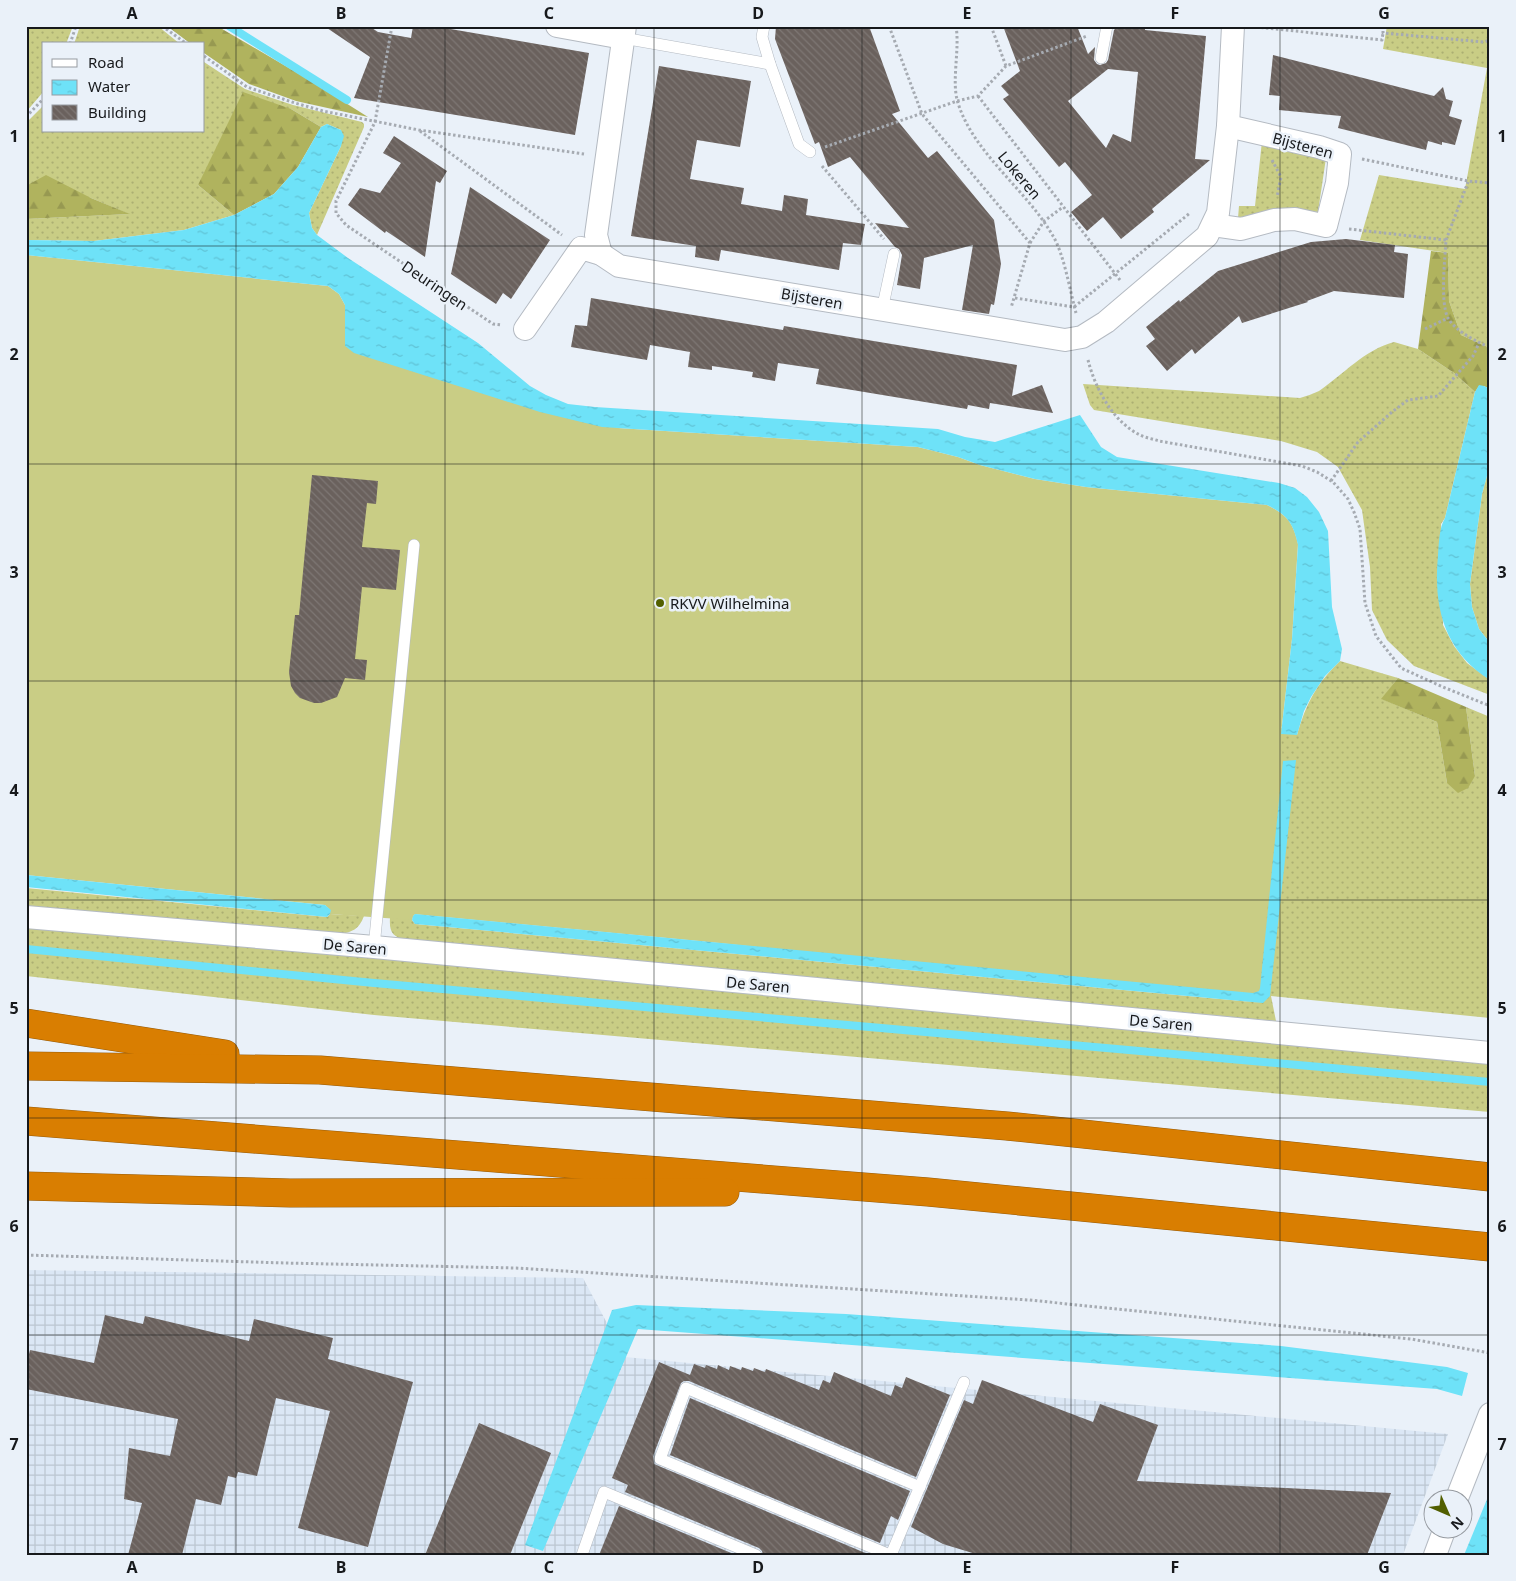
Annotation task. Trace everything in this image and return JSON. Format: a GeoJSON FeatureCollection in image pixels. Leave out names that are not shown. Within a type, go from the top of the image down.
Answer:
{"type":"FeatureCollection","features":[{"type":"Feature","properties":{"kind":"highway"},"geometry":{"type":"LineString","coordinates":[[26,1022],[320,1070]]}},
{"type":"Feature","properties":{"kind":"highway"},"geometry":{"type":"LineString","coordinates":[[26,1066],[320,1070],[1007,1126],[1490,1177]]}},
{"type":"Feature","properties":{"kind":"highway"},"geometry":{"type":"LineString","coordinates":[[26,1121],[928,1192],[1490,1247]]}},
{"type":"Feature","properties":{"kind":"highway"},"geometry":{"type":"LineString","coordinates":[[26,1186],[290,1193],[928,1192]]}},
{"type":"Feature","properties":{"kind":"street"},"geometry":{"type":"LineString","coordinates":[[525,329],[591,251],[596,235],[624,32],[557,26]]}},
{"type":"Feature","properties":{"kind":"street","name":"Bijsteren"},"geometry":{"type":"LineString","coordinates":[[591,251],[619,266],[1065,340],[1082,337],[1106,322],[1207,236],[1213,225],[1218,213],[1228,126],[1233,26]]}},
{"type":"Feature","properties":{"kind":"street","name":"Bijsteren"},"geometry":{"type":"LineString","coordinates":[[1228,126],[1319,147],[1340,154],[1337,182],[1326,226]]}},
{"type":"Feature","properties":{"kind":"street"},"geometry":{"type":"LineString","coordinates":[[1213,225],[1241,229],[1274,220],[1295,219],[1326,226]]}},
{"type":"Feature","properties":{"kind":"street","name":"De Saren"},"geometry":{"type":"LineString","coordinates":[[26,917],[1490,1053]]}},
{"type":"Feature","properties":{"kind":"street"},"geometry":{"type":"LineString","coordinates":[[1461,1488],[1490,1414]]}},
{"type":"Feature","properties":{"kind":"street"},"geometry":{"type":"LineString","coordinates":[[1435,1555],[1441,1538]]}},
{"type":"Feature","properties":{"kind":"lane"},"geometry":{"type":"LineString","coordinates":[[764,26],[762,37],[770,64],[799,144],[810,152]]}},
{"type":"Feature","properties":{"kind":"lane"},"geometry":{"type":"LineString","coordinates":[[1101,58],[1106,28]]}},
{"type":"Feature","properties":{"kind":"lane"},"geometry":{"type":"LineString","coordinates":[[624,32],[770,64]]}},
{"type":"Feature","properties":{"kind":"lane"},"geometry":{"type":"LineString","coordinates":[[882,310],[894,254]]}},
{"type":"Feature","properties":{"kind":"lane"},"geometry":{"type":"LineString","coordinates":[[374,948],[414,545]]}},
{"type":"Feature","properties":{"kind":"lane"},"geometry":{"type":"LineString","coordinates":[[920,1487],[686,1388],[660,1459],[891,1555],[920,1487],[964,1382]]}},
{"type":"Feature","properties":{"kind":"lane"},"geometry":{"type":"LineString","coordinates":[[582,1555],[604,1492],[756,1555]]}},
{"type":"Feature","properties":{"kind":"path"},"geometry":{"type":"LineString","coordinates":[[71,42],[76,26]]}},
{"type":"Feature","properties":{"kind":"path"},"geometry":{"type":"LineString","coordinates":[[162,26],[184,42]]}},
{"type":"Feature","properties":{"kind":"path","name":"Deuringen"},"geometry":{"type":"LineString","coordinates":[[392,26],[375,122],[336,201],[336,213],[346,225],[493,324],[525,329]]}},
{"type":"Feature","properties":{"kind":"path"},"geometry":{"type":"LineString","coordinates":[[889,26],[922,114],[1030,243]]}},
{"type":"Feature","properties":{"kind":"path","name":"Lokeren"},"geometry":{"type":"LineString","coordinates":[[956,26],[958,37],[957,101],[964,118],[979,144],[1044,221],[1054,238],[1092,375],[1105,401],[1121,421],[1140,435],[1159,441],[1302,466],[1317,472],[1331,481],[1348,499],[1360,529],[1365,603],[1376,636],[1401,668],[1490,706]]}},
{"type":"Feature","properties":{"kind":"path"},"geometry":{"type":"LineString","coordinates":[[991,26],[1006,66]]}},
{"type":"Feature","properties":{"kind":"path"},"geometry":{"type":"LineString","coordinates":[[1248,26],[1382,40],[1383,26]]}},
{"type":"Feature","properties":{"kind":"path"},"geometry":{"type":"LineString","coordinates":[[894,254],[876,228],[810,152],[957,101],[978,96],[1006,66],[1106,28]]}},
{"type":"Feature","properties":{"kind":"path"},"geometry":{"type":"LineString","coordinates":[[1383,33],[1484,42],[1490,40]]}},
{"type":"Feature","properties":{"kind":"path"},"geometry":{"type":"LineString","coordinates":[[205,57],[247,87],[295,103],[375,122],[419,130],[607,158]]}},
{"type":"Feature","properties":{"kind":"path"},"geometry":{"type":"LineString","coordinates":[[978,96],[1114,274],[1135,297]]}},
{"type":"Feature","properties":{"kind":"path"},"geometry":{"type":"LineString","coordinates":[[26,117],[42,100]]}},
{"type":"Feature","properties":{"kind":"path"},"geometry":{"type":"LineString","coordinates":[[419,130],[591,251]]}},
{"type":"Feature","properties":{"kind":"path"},"geometry":{"type":"LineString","coordinates":[[1269,136],[1268,152],[1281,177],[1274,220]]}},
{"type":"Feature","properties":{"kind":"path"},"geometry":{"type":"LineString","coordinates":[[1340,154],[1468,182],[1490,183]]}},
{"type":"Feature","properties":{"kind":"path"},"geometry":{"type":"LineString","coordinates":[[1468,182],[1446,240],[1445,304],[1448,318],[1457,328],[1479,343],[1490,347]]}},
{"type":"Feature","properties":{"kind":"path"},"geometry":{"type":"LineString","coordinates":[[1014,298],[1074,307],[1220,189]]}},
{"type":"Feature","properties":{"kind":"path"},"geometry":{"type":"LineString","coordinates":[[1005,330],[1030,243],[1044,221],[1063,207]]}},
{"type":"Feature","properties":{"kind":"path"},"geometry":{"type":"LineString","coordinates":[[1326,226],[1446,240]]}},
{"type":"Feature","properties":{"kind":"path"},"geometry":{"type":"LineString","coordinates":[[1425,329],[1448,318]]}},
{"type":"Feature","properties":{"kind":"path"},"geometry":{"type":"LineString","coordinates":[[1331,481],[1358,442],[1392,412],[1408,400],[1438,396],[1473,356],[1479,343]]}},
{"type":"Feature","properties":{"kind":"path"},"geometry":{"type":"LineString","coordinates":[[26,1255],[285,1264],[516,1268],[1028,1300],[1411,1339],[1490,1352]]}},
{"type":"Feature","properties":{"kind":"shaded area"},"geometry":{"type":"Polygon","coordinates":[[[26,1270],[583,1278],[625,1357],[1448,1434],[1428,1488],[1424,1488],[1424,1499],[1403,1555],[26,1555],[26,1270]]]}},
{"type":"Feature","properties":{"kind":"green space"},"geometry":{"type":"Polygon","coordinates":[[[26,26],[73,26],[67,42],[42,42],[42,93],[26,112],[26,26]]]}},
{"type":"Feature","properties":{"kind":"green space"},"geometry":{"type":"Polygon","coordinates":[[[80,26],[158,26],[178,42],[75,42],[80,26]]]}},
{"type":"Feature","properties":{"kind":"green space"},"geometry":{"type":"Polygon","coordinates":[[[167,26],[217,26],[368,117],[296,101],[249,84],[205,54],[205,42],[188,42],[167,26]]]}},
{"type":"Feature","properties":{"kind":"green space"},"geometry":{"type":"Polygon","coordinates":[[[1387,26],[1490,26],[1490,348],[1461,335],[1449,301],[1448,253],[1360,240],[1379,175],[1465,189],[1487,68],[1383,49],[1387,26]]]}},
{"type":"Feature","properties":{"kind":"green space"},"geometry":{"type":"Polygon","coordinates":[[[205,63],[245,89],[293,105],[362,122],[364,127],[317,235],[312,228],[309,213],[341,146],[341,130],[327,124],[321,127],[291,109],[198,185],[234,215],[184,230],[94,241],[26,240],[26,219],[129,214],[91,198],[34,183],[26,186],[26,123],[42,107],[42,132],[205,132],[205,63]]]}},
{"type":"Feature","properties":{"kind":"green space"},"geometry":{"type":"Polygon","coordinates":[[[243,92],[291,109],[321,127],[298,167],[274,194],[234,215],[198,185],[243,92]]]}},
{"type":"Feature","properties":{"kind":"green space"},"geometry":{"type":"Polygon","coordinates":[[[1262,141],[1326,158],[1318,212],[1281,210],[1255,217],[1238,218],[1239,206],[1255,206],[1262,141]]]}},
{"type":"Feature","properties":{"kind":"green space"},"geometry":{"type":"Polygon","coordinates":[[[46,175],[91,198],[130,214],[26,219],[26,186],[46,175]]]}},
{"type":"Feature","properties":{"kind":"green space"},"geometry":{"type":"Polygon","coordinates":[[[1431,251],[1448,253],[1449,301],[1461,335],[1490,348],[1490,389],[1479,386],[1475,392],[1454,373],[1418,349],[1431,251]]]}},
{"type":"Feature","properties":{"kind":"green space","name":"RKVV Wilhelmina"},"geometry":{"type":"Polygon","coordinates":[[[26,255],[345,305],[1297,735],[1304,714],[1318,686],[1340,661],[1398,678],[1382,699],[1437,722],[1447,783],[1475,776],[1466,707],[1490,717],[1490,1018],[1271,996],[1276,1021],[406,941],[391,931],[390,918],[26,255]],[[415,914],[412,920],[415,924],[1263,1003],[702,941],[415,914]]]}},
{"type":"Feature","properties":{"kind":"green space","name":"RKVV Wilhelmina"},"geometry":{"type":"Polygon","coordinates":[[[26,255],[328,286],[339,294],[345,305],[345,346],[354,353],[540,412],[602,427],[918,447],[1035,479],[1086,487],[1267,505],[1274,509],[1288,520],[1294,530],[1298,544],[1292,639],[1281,734],[1283,761],[1259,991],[1253,993],[415,914],[412,920],[330,914],[330,910],[325,905],[26,875],[26,255]]]}},
{"type":"Feature","properties":{"kind":"green space"},"geometry":{"type":"Polygon","coordinates":[[[1394,342],[1418,349],[1454,373],[1475,392],[1445,518],[1441,524],[1443,625],[1454,646],[1467,663],[1490,680],[1490,695],[1414,666],[1387,640],[1372,610],[1370,567],[1362,510],[1338,467],[1317,452],[1281,441],[1094,410],[1090,405],[1083,384],[1300,398],[1319,391],[1373,351],[1394,342]]]}},
{"type":"Feature","properties":{"kind":"green space"},"geometry":{"type":"Polygon","coordinates":[[[1490,465],[1490,643],[1479,629],[1472,607],[1470,584],[1482,494],[1490,465]]]}},
{"type":"Feature","properties":{"kind":"green space"},"geometry":{"type":"Polygon","coordinates":[[[1398,678],[1466,707],[1475,776],[1468,788],[1458,793],[1447,783],[1437,722],[1381,699],[1398,678]]]}},
{"type":"Feature","properties":{"kind":"green space"},"geometry":{"type":"Polygon","coordinates":[[[26,888],[327,917],[330,914],[364,916],[355,929],[340,934],[26,906],[26,888]]]}},
{"type":"Feature","properties":{"kind":"green space"},"geometry":{"type":"Polygon","coordinates":[[[26,927],[1490,1063],[1490,1112],[374,1015],[26,976],[26,927]]]}},
{"type":"Feature","properties":{"kind":"water"},"geometry":{"type":"Polygon","coordinates":[[[327,124],[341,130],[344,136],[309,213],[312,228],[317,235],[348,258],[478,343],[530,386],[546,395],[568,404],[595,407],[938,429],[965,437],[995,442],[1080,415],[1101,447],[1117,457],[1279,483],[1295,488],[1307,497],[1319,512],[1328,531],[1332,607],[1342,649],[1340,661],[1325,676],[1311,697],[1304,711],[1297,735],[1281,734],[1292,639],[1298,545],[1294,530],[1288,520],[1280,512],[1267,505],[1086,487],[1035,479],[918,447],[602,427],[540,412],[354,353],[345,346],[345,305],[339,294],[328,286],[26,255],[26,240],[94,241],[184,230],[234,215],[274,194],[298,167],[321,127],[327,124]]]}},
{"type":"Feature","properties":{"kind":"water"},"geometry":{"type":"Polygon","coordinates":[[[1479,385],[1490,389],[1490,465],[1482,494],[1470,584],[1472,607],[1479,629],[1490,643],[1490,680],[1462,656],[1452,641],[1440,610],[1437,574],[1440,531],[1445,518],[1475,392],[1479,385]]]}},
{"type":"Feature","properties":{"kind":"water"},"geometry":{"type":"Polygon","coordinates":[[[1296,760],[1270,996],[1263,1003],[415,924],[412,920],[415,914],[1253,993],[1259,991],[1260,988],[1283,761],[1296,760]]]}},
{"type":"Feature","properties":{"kind":"water"},"geometry":{"type":"Polygon","coordinates":[[[26,875],[325,905],[331,910],[327,917],[26,887],[26,875]]]}},
{"type":"Feature","properties":{"kind":"water"},"geometry":{"type":"Polygon","coordinates":[[[636,1305],[846,1314],[1281,1346],[1447,1367],[1468,1373],[1462,1396],[1437,1389],[638,1329],[543,1551],[525,1545],[612,1310],[636,1305]]]}},
{"type":"Feature","properties":{"kind":"water"},"geometry":{"type":"Polygon","coordinates":[[[1490,1492],[1490,1555],[1464,1555],[1471,1538],[1474,1538],[1474,1531],[1490,1492]]]}},
{"type":"Feature","properties":{"kind":"building"},"geometry":{"type":"Polygon","coordinates":[[[324,26],[369,26],[378,32],[411,38],[413,26],[433,26],[589,53],[575,135],[354,98],[370,57],[324,26]]]}},
{"type":"Feature","properties":{"kind":"building"},"geometry":{"type":"Polygon","coordinates":[[[776,26],[869,26],[900,111],[892,114],[928,158],[937,151],[994,220],[1001,264],[994,305],[991,304],[989,314],[962,310],[973,245],[924,258],[920,289],[897,285],[902,255],[899,249],[895,247],[875,223],[909,228],[850,157],[828,167],[819,142],[815,144],[775,39],[776,26]]]}},
{"type":"Feature","properties":{"kind":"building"},"geometry":{"type":"Polygon","coordinates":[[[1003,26],[1077,26],[1088,54],[1095,47],[1094,60],[1100,65],[1108,60],[1114,30],[1118,26],[1145,26],[1145,30],[1206,36],[1195,159],[1210,160],[1152,209],[1154,212],[1121,239],[1103,217],[1087,231],[1071,212],[1092,195],[1065,162],[1059,167],[1003,99],[1009,95],[1001,86],[1020,71],[1003,26]],[[1108,69],[1068,101],[1106,148],[1113,134],[1131,142],[1138,72],[1108,69]]]}},
{"type":"Feature","properties":{"kind":"building"},"geometry":{"type":"Polygon","coordinates":[[[1273,55],[1434,96],[1443,87],[1446,99],[1453,101],[1449,116],[1462,120],[1455,145],[1442,142],[1442,145],[1428,141],[1426,150],[1338,128],[1341,116],[1279,110],[1280,96],[1269,95],[1273,55]]]}},
{"type":"Feature","properties":{"kind":"building"},"geometry":{"type":"Polygon","coordinates":[[[659,66],[751,81],[740,147],[697,140],[690,179],[744,188],[741,204],[782,211],[784,195],[808,199],[806,215],[865,224],[861,245],[843,243],[839,270],[721,250],[719,261],[695,257],[696,246],[631,236],[659,66]]]}},
{"type":"Feature","properties":{"kind":"building"},"geometry":{"type":"Polygon","coordinates":[[[394,136],[447,171],[440,183],[436,181],[425,257],[386,231],[385,233],[348,205],[360,188],[380,193],[401,163],[383,153],[394,136]]]}},
{"type":"Feature","properties":{"kind":"building"},"geometry":{"type":"Polygon","coordinates":[[[470,187],[550,240],[511,299],[503,293],[496,304],[451,274],[470,187]]]}},
{"type":"Feature","properties":{"kind":"building"},"geometry":{"type":"Polygon","coordinates":[[[1346,239],[1395,245],[1394,252],[1408,254],[1404,298],[1334,291],[1308,302],[1242,323],[1239,316],[1195,354],[1192,349],[1167,371],[1146,346],[1155,339],[1146,327],[1218,271],[1311,242],[1346,239]]]}},
{"type":"Feature","properties":{"kind":"building"},"geometry":{"type":"Polygon","coordinates":[[[591,298],[783,330],[784,326],[1017,365],[1012,396],[1042,385],[1053,413],[990,403],[989,409],[968,405],[967,409],[816,384],[819,369],[778,363],[775,381],[752,377],[753,372],[712,366],[712,370],[688,367],[690,352],[650,345],[647,360],[571,347],[575,325],[587,326],[591,298]]]}},
{"type":"Feature","properties":{"kind":"building"},"geometry":{"type":"Polygon","coordinates":[[[312,475],[378,481],[376,504],[367,503],[362,547],[400,550],[396,590],[362,587],[355,659],[367,660],[365,680],[345,678],[337,697],[321,703],[314,703],[300,698],[291,686],[289,672],[295,615],[299,615],[312,475]]]}},
{"type":"Feature","properties":{"kind":"building"},"geometry":{"type":"Polygon","coordinates":[[[105,1315],[143,1324],[145,1316],[249,1341],[254,1319],[333,1338],[328,1359],[413,1382],[368,1547],[298,1528],[330,1411],[276,1398],[257,1476],[238,1472],[236,1478],[228,1476],[221,1505],[196,1499],[182,1555],[128,1555],[142,1503],[124,1499],[129,1448],[170,1456],[178,1419],[26,1389],[26,1367],[30,1350],[94,1363],[105,1315]]]}},
{"type":"Feature","properties":{"kind":"building"},"geometry":{"type":"Polygon","coordinates":[[[659,1362],[690,1375],[694,1364],[705,1368],[706,1365],[717,1369],[718,1365],[729,1370],[730,1366],[741,1370],[742,1367],[753,1371],[754,1368],[765,1372],[766,1369],[819,1390],[823,1380],[830,1383],[834,1372],[891,1396],[895,1385],[902,1388],[906,1377],[950,1395],[916,1477],[689,1381],[681,1383],[653,1456],[654,1464],[870,1555],[763,1555],[759,1548],[625,1492],[628,1485],[612,1478],[659,1362]]]}},
{"type":"Feature","properties":{"kind":"building"},"geometry":{"type":"Polygon","coordinates":[[[982,1380],[1093,1422],[1100,1404],[1158,1425],[1137,1481],[1391,1493],[1367,1555],[979,1555],[943,1544],[911,1527],[964,1400],[973,1404],[982,1380]]]}},
{"type":"Feature","properties":{"kind":"building"},"geometry":{"type":"Polygon","coordinates":[[[690,1398],[910,1491],[898,1520],[891,1516],[880,1543],[670,1455],[690,1398]]]}},
{"type":"Feature","properties":{"kind":"building"},"geometry":{"type":"Polygon","coordinates":[[[479,1423],[551,1453],[510,1555],[425,1555],[479,1423]]]}},
{"type":"Feature","properties":{"kind":"building"},"geometry":{"type":"Polygon","coordinates":[[[619,1506],[736,1555],[599,1555],[619,1506]]]}},
{"type":"Feature","properties":{"kind":"waterway"},"geometry":{"type":"LineString","coordinates":[[229,26],[347,100]]}},
{"type":"Feature","properties":{"kind":"waterway"},"geometry":{"type":"LineString","coordinates":[[26,949],[374,983],[1490,1082]]}},
{"type":"Feature","properties":{"kind":"place","name":"RKVV Wilhelmina"},"geometry":{"type":"Point","coordinates":[660,603]}}]}
